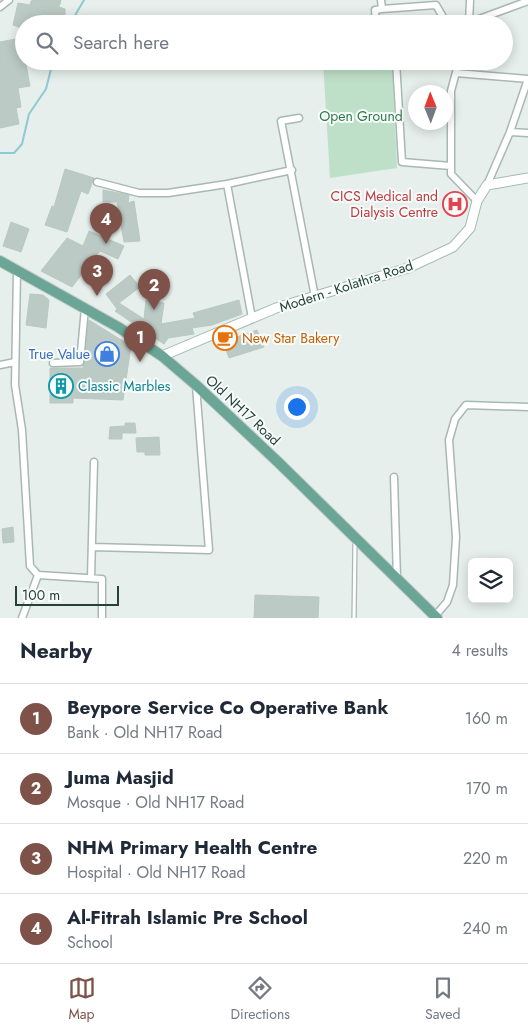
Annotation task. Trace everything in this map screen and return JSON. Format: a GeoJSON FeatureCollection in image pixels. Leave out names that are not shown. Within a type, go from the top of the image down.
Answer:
{"type":"FeatureCollection","features":[{"type":"Feature","properties":{"kind":"main road"},"geometry":{"type":"LineString","coordinates":[[487,185],[528,178]]}},
{"type":"Feature","properties":{"kind":"main road","name":"Modern - Kolathra Road"},"geometry":{"type":"LineString","coordinates":[[162,356],[276,308],[408,268],[453,247],[470,228],[477,202],[487,185]]}},
{"type":"Feature","properties":{"kind":"main road","name":"Old NH17 Road"},"geometry":{"type":"LineString","coordinates":[[0,261],[85,308],[162,356],[196,385],[436,617]]}},
{"type":"Feature","properties":{"kind":"street"},"geometry":{"type":"LineString","coordinates":[[0,7],[9,0]]}},
{"type":"Feature","properties":{"kind":"street"},"geometry":{"type":"LineString","coordinates":[[381,0],[382,9]]}},
{"type":"Feature","properties":{"kind":"street"},"geometry":{"type":"LineString","coordinates":[[470,0],[470,15]]}},
{"type":"Feature","properties":{"kind":"street"},"geometry":{"type":"LineString","coordinates":[[491,15],[528,1]]}},
{"type":"Feature","properties":{"kind":"street"},"geometry":{"type":"LineString","coordinates":[[375,15],[375,10],[436,5],[442,15]]}},
{"type":"Feature","properties":{"kind":"street"},"geometry":{"type":"LineString","coordinates":[[397,70],[402,162],[451,166]]}},
{"type":"Feature","properties":{"kind":"street"},"geometry":{"type":"LineString","coordinates":[[457,70],[451,91],[450,174],[477,202]]}},
{"type":"Feature","properties":{"kind":"street"},"geometry":{"type":"LineString","coordinates":[[456,73],[528,79],[510,132],[487,185]]}},
{"type":"Feature","properties":{"kind":"street"},"geometry":{"type":"LineString","coordinates":[[299,118],[282,121],[304,247],[315,297]]}},
{"type":"Feature","properties":{"kind":"street"},"geometry":{"type":"LineString","coordinates":[[510,132],[528,133]]}},
{"type":"Feature","properties":{"kind":"street"},"geometry":{"type":"LineString","coordinates":[[97,182],[140,194],[168,193],[227,184],[292,170]]}},
{"type":"Feature","properties":{"kind":"street"},"geometry":{"type":"LineString","coordinates":[[227,184],[252,318]]}},
{"type":"Feature","properties":{"kind":"street"},"geometry":{"type":"LineString","coordinates":[[17,271],[15,385],[22,430],[30,566],[38,575],[102,579],[102,618]]}},
{"type":"Feature","properties":{"kind":"street"},"geometry":{"type":"LineString","coordinates":[[53,363],[80,362],[85,308]]}},
{"type":"Feature","properties":{"kind":"street"},"geometry":{"type":"LineString","coordinates":[[0,365],[15,362]]}},
{"type":"Feature","properties":{"kind":"street"},"geometry":{"type":"LineString","coordinates":[[92,547],[209,550],[196,385]]}},
{"type":"Feature","properties":{"kind":"street"},"geometry":{"type":"LineString","coordinates":[[436,617],[447,602],[453,585],[456,537],[449,440],[455,419],[466,405],[528,408]]}},
{"type":"Feature","properties":{"kind":"street"},"geometry":{"type":"LineString","coordinates":[[91,578],[94,462]]}},
{"type":"Feature","properties":{"kind":"street"},"geometry":{"type":"LineString","coordinates":[[394,477],[397,580]]}},
{"type":"Feature","properties":{"kind":"street"},"geometry":{"type":"LineString","coordinates":[[22,618],[38,575]]}},
{"type":"Feature","properties":{"kind":"lane"},"geometry":{"type":"LineString","coordinates":[[354,618],[355,538]]}},
{"type":"Feature","properties":{"kind":"green space","name":"Open Ground"},"geometry":{"type":"Polygon","coordinates":[[[324,70],[392,70],[397,168],[330,178],[324,70]]]}},
{"type":"Feature","properties":{"kind":"building"},"geometry":{"type":"Polygon","coordinates":[[[61,0],[59,7],[65,9],[65,15],[15,15],[18,3],[30,5],[31,1],[61,0]]]}},
{"type":"Feature","properties":{"kind":"building"},"geometry":{"type":"Polygon","coordinates":[[[15,39],[15,70],[27,70],[30,86],[18,88],[21,107],[16,108],[19,124],[0,128],[0,42],[15,39]]]}},
{"type":"Feature","properties":{"kind":"building"},"geometry":{"type":"Polygon","coordinates":[[[65,169],[94,178],[88,194],[81,191],[67,232],[45,225],[52,206],[54,207],[65,169]]]}},
{"type":"Feature","properties":{"kind":"building"},"geometry":{"type":"Polygon","coordinates":[[[103,190],[129,195],[128,203],[134,201],[140,241],[124,242],[117,202],[103,202],[103,190]]]}},
{"type":"Feature","properties":{"kind":"building"},"geometry":{"type":"Polygon","coordinates":[[[11,222],[29,229],[21,252],[3,246],[11,222]]]}},
{"type":"Feature","properties":{"kind":"building"},"geometry":{"type":"Polygon","coordinates":[[[89,231],[124,246],[118,259],[100,251],[72,287],[41,271],[67,238],[83,246],[89,231]]]}},
{"type":"Feature","properties":{"kind":"building"},"geometry":{"type":"Polygon","coordinates":[[[130,275],[140,287],[119,303],[144,319],[146,300],[164,303],[161,324],[195,318],[193,313],[239,300],[242,314],[212,325],[192,328],[194,334],[168,338],[164,344],[115,311],[117,309],[106,294],[130,275]]]}},
{"type":"Feature","properties":{"kind":"building"},"geometry":{"type":"Polygon","coordinates":[[[30,294],[43,295],[49,300],[46,328],[26,325],[30,294]]]}},
{"type":"Feature","properties":{"kind":"building","name":"True Value"},"geometry":{"type":"Polygon","coordinates":[[[89,320],[131,346],[123,400],[73,398],[73,403],[50,403],[50,368],[83,368],[89,320]]]}},
{"type":"Feature","properties":{"kind":"building"},"geometry":{"type":"Polygon","coordinates":[[[257,330],[264,347],[229,358],[223,342],[257,330]]]}},
{"type":"Feature","properties":{"kind":"building"},"geometry":{"type":"Polygon","coordinates":[[[125,423],[135,423],[136,433],[122,433],[122,439],[109,439],[110,427],[125,426],[125,423]]]}},
{"type":"Feature","properties":{"kind":"building"},"geometry":{"type":"Polygon","coordinates":[[[159,437],[160,455],[145,455],[145,452],[137,452],[136,438],[159,437]]]}},
{"type":"Feature","properties":{"kind":"building"},"geometry":{"type":"Polygon","coordinates":[[[13,527],[14,542],[3,543],[2,529],[13,527]]]}},
{"type":"Feature","properties":{"kind":"building"},"geometry":{"type":"Polygon","coordinates":[[[255,595],[319,597],[318,618],[254,618],[255,595]]]}},
{"type":"Feature","properties":{"kind":"waterway"},"geometry":{"type":"LineString","coordinates":[[75,15],[84,0]]}},
{"type":"Feature","properties":{"kind":"waterway"},"geometry":{"type":"LineString","coordinates":[[0,153],[14,153],[22,144],[29,114],[46,89],[51,70]]}},
{"type":"Feature","properties":{"kind":"place","name":"CICS Medical and Dialysis Centre"},"geometry":{"type":"Point","coordinates":[455,204]}},
{"type":"Feature","properties":{"kind":"place","name":"Al-Fitrah Islamic Pre School"},"geometry":{"type":"Point","coordinates":[106,244]}},
{"type":"Feature","properties":{"kind":"place","name":"NHM Primary Health Centre"},"geometry":{"type":"Point","coordinates":[97,296]}},
{"type":"Feature","properties":{"kind":"place","name":"Juma Masjid"},"geometry":{"type":"Point","coordinates":[154,310]}},
{"type":"Feature","properties":{"kind":"place","name":"New Star Bakery"},"geometry":{"type":"Point","coordinates":[225,338]}},
{"type":"Feature","properties":{"kind":"place","name":"True Value"},"geometry":{"type":"Point","coordinates":[107,354]}},
{"type":"Feature","properties":{"kind":"place","name":"Beypore Service Co Operative Bank"},"geometry":{"type":"Point","coordinates":[140,362]}},
{"type":"Feature","properties":{"kind":"place","name":"Classic Marbles"},"geometry":{"type":"Point","coordinates":[61,386]}}]}
